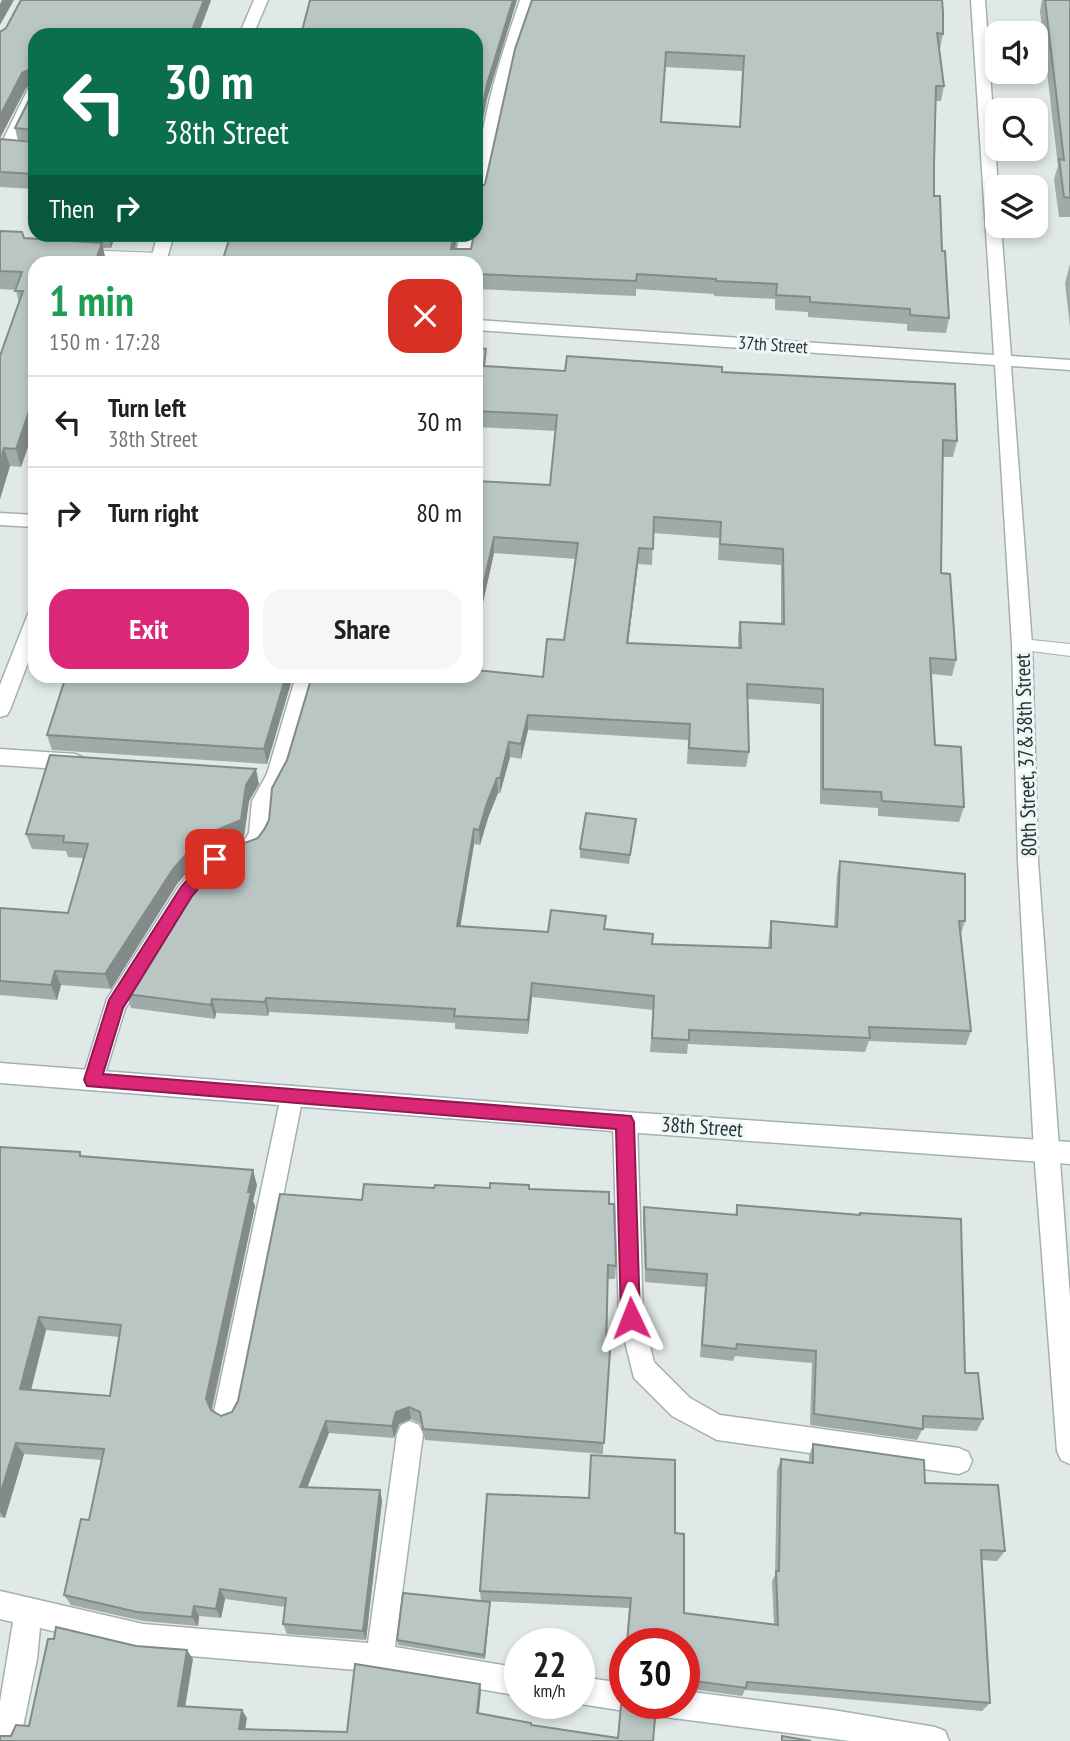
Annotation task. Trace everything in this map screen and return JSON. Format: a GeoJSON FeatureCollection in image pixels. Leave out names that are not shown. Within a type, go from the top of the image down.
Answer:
{"type":"FeatureCollection","features":[{"type":"Feature","properties":{"kind":"street"},"geometry":{"type":"LineString","coordinates":[[249,28],[261,0]]}},
{"type":"Feature","properties":{"kind":"street"},"geometry":{"type":"LineString","coordinates":[[483,166],[506,63],[527,0]]}},
{"type":"Feature","properties":{"kind":"street","name":"80th Street, 37&38th Street"},"geometry":{"type":"LineString","coordinates":[[978,0],[1022,645],[1028,862],[1058,1152],[1070,1451]]}},
{"type":"Feature","properties":{"kind":"street"},"geometry":{"type":"LineString","coordinates":[[26,150],[3,148],[28,102]]}},
{"type":"Feature","properties":{"kind":"street","name":"37th Street"},"geometry":{"type":"LineString","coordinates":[[483,325],[1070,365]]}},
{"type":"Feature","properties":{"kind":"street"},"geometry":{"type":"LineString","coordinates":[[0,519],[28,521]]}},
{"type":"Feature","properties":{"kind":"street"},"geometry":{"type":"LineString","coordinates":[[0,710],[28,637]]}},
{"type":"Feature","properties":{"kind":"street"},"geometry":{"type":"LineString","coordinates":[[93,1080],[115,1006],[186,892],[215,859],[253,844],[259,835],[262,801],[276,775],[304,683]]}},
{"type":"Feature","properties":{"kind":"street"},"geometry":{"type":"LineString","coordinates":[[0,757],[97,763]]}},
{"type":"Feature","properties":{"kind":"street"},"geometry":{"type":"LineString","coordinates":[[249,773],[276,775]]}},
{"type":"Feature","properties":{"kind":"street","name":"38th Street"},"geometry":{"type":"LineString","coordinates":[[0,1073],[625,1122],[1058,1152]]}},
{"type":"Feature","properties":{"kind":"street"},"geometry":{"type":"LineString","coordinates":[[227,1412],[292,1096]]}},
{"type":"Feature","properties":{"kind":"street"},"geometry":{"type":"LineString","coordinates":[[625,1122],[631,1318],[643,1369],[681,1407],[717,1427],[959,1461]]}},
{"type":"Feature","properties":{"kind":"street"},"geometry":{"type":"LineString","coordinates":[[380,1658],[410,1434]]}},
{"type":"Feature","properties":{"kind":"street"},"geometry":{"type":"LineString","coordinates":[[0,1605],[144,1638],[380,1658],[504,1679]]}},
{"type":"Feature","properties":{"kind":"street"},"geometry":{"type":"LineString","coordinates":[[6,1741],[23,1659],[28,1613]]}},
{"type":"Feature","properties":{"kind":"street"},"geometry":{"type":"LineString","coordinates":[[700,1707],[833,1724],[935,1741]]}},
{"type":"Feature","properties":{"kind":"lane"},"geometry":{"type":"LineString","coordinates":[[61,253],[103,256]]}},
{"type":"Feature","properties":{"kind":"lane"},"geometry":{"type":"LineString","coordinates":[[1022,645],[1070,650]]}},
{"type":"Feature","properties":{"kind":"building"},"geometry":{"type":"Polygon","coordinates":[[[21,0],[204,0],[193,28],[28,28],[28,70],[22,73],[0,116],[0,32],[6,28],[21,0]]]}},
{"type":"Feature","properties":{"kind":"building"},"geometry":{"type":"Polygon","coordinates":[[[310,0],[513,0],[483,104],[483,28],[303,28],[310,0]]]}},
{"type":"Feature","properties":{"kind":"building"},"geometry":{"type":"Polygon","coordinates":[[[532,0],[942,0],[943,34],[937,33],[944,86],[936,86],[934,196],[940,196],[949,318],[910,315],[910,309],[810,302],[810,297],[776,295],[777,284],[637,274],[636,281],[483,274],[483,256],[224,256],[228,242],[452,242],[451,249],[471,249],[472,242],[483,242],[485,184],[515,49],[532,0]],[[666,52],[661,122],[740,127],[744,56],[666,52]]]}},
{"type":"Feature","properties":{"kind":"building"},"geometry":{"type":"Polygon","coordinates":[[[1045,0],[1070,0],[1070,198],[1064,197],[1059,159],[1064,160],[1045,0]]]}},
{"type":"Feature","properties":{"kind":"building"},"geometry":{"type":"Polygon","coordinates":[[[28,102],[28,129],[15,128],[28,102]]]}},
{"type":"Feature","properties":{"kind":"building"},"geometry":{"type":"Polygon","coordinates":[[[0,139],[28,142],[28,174],[0,172],[0,139]]]}},
{"type":"Feature","properties":{"kind":"building"},"geometry":{"type":"Polygon","coordinates":[[[0,231],[22,232],[28,242],[102,243],[97,256],[28,256],[28,414],[16,449],[4,448],[0,462],[0,356],[23,291],[15,291],[22,272],[0,271],[0,231]]]}},
{"type":"Feature","properties":{"kind":"building"},"geometry":{"type":"Polygon","coordinates":[[[483,349],[486,349],[484,366],[565,371],[567,356],[722,367],[722,372],[955,384],[957,441],[943,440],[941,573],[950,574],[956,660],[930,658],[935,745],[961,747],[964,807],[882,801],[881,792],[823,789],[823,689],[747,684],[749,752],[689,748],[690,724],[528,715],[521,744],[509,742],[500,778],[497,778],[479,830],[474,829],[457,926],[548,932],[551,910],[606,916],[604,929],[653,934],[652,944],[771,948],[771,921],[837,927],[840,861],[965,874],[965,921],[959,921],[971,1031],[869,1027],[870,1038],[689,1030],[689,1040],[652,1038],[654,996],[532,983],[528,1020],[454,1016],[455,1009],[266,998],[265,1002],[212,999],[211,1005],[126,994],[191,885],[220,852],[258,838],[265,828],[269,820],[272,788],[287,760],[310,683],[483,683],[483,671],[543,677],[547,639],[564,640],[578,543],[494,537],[483,586],[483,481],[550,485],[557,415],[483,411],[483,349]],[[654,517],[653,549],[639,548],[627,643],[741,648],[740,622],[784,624],[783,549],[720,544],[721,522],[654,517]]]}},
{"type":"Feature","properties":{"kind":"building"},"geometry":{"type":"Polygon","coordinates":[[[64,683],[284,683],[264,749],[47,735],[64,683]]]}},
{"type":"Feature","properties":{"kind":"building"},"geometry":{"type":"Polygon","coordinates":[[[50,755],[256,769],[246,785],[241,820],[202,836],[173,869],[105,974],[55,971],[51,985],[0,981],[0,908],[68,913],[88,844],[63,842],[64,836],[26,834],[50,755]]]}},
{"type":"Feature","properties":{"kind":"building"},"geometry":{"type":"Polygon","coordinates":[[[586,813],[636,819],[630,855],[580,849],[586,813]]]}},
{"type":"Feature","properties":{"kind":"building"},"geometry":{"type":"Polygon","coordinates":[[[0,1147],[80,1152],[80,1156],[253,1170],[248,1192],[251,1192],[206,1399],[211,1410],[221,1416],[232,1412],[238,1401],[280,1194],[362,1200],[364,1184],[490,1188],[490,1183],[529,1185],[529,1189],[609,1192],[609,1204],[614,1204],[616,1266],[608,1265],[606,1350],[610,1350],[604,1443],[423,1429],[420,1412],[409,1407],[396,1412],[392,1426],[326,1421],[300,1487],[380,1490],[363,1631],[283,1624],[286,1598],[220,1589],[216,1609],[194,1606],[192,1617],[137,1612],[64,1595],[81,1519],[89,1520],[104,1449],[16,1443],[0,1495],[0,1147]],[[39,1317],[20,1389],[110,1396],[121,1325],[39,1317]]]}},
{"type":"Feature","properties":{"kind":"building"},"geometry":{"type":"Polygon","coordinates":[[[737,1205],[860,1215],[961,1219],[965,1373],[978,1373],[983,1419],[923,1416],[923,1429],[814,1414],[816,1351],[737,1344],[736,1349],[702,1345],[707,1274],[646,1269],[644,1207],[737,1215],[737,1205]]]}},
{"type":"Feature","properties":{"kind":"building"},"geometry":{"type":"Polygon","coordinates":[[[813,1444],[924,1460],[925,1483],[998,1485],[1005,1551],[981,1550],[990,1703],[747,1682],[746,1688],[700,1682],[700,1628],[628,1628],[631,1598],[480,1591],[487,1494],[589,1498],[591,1455],[675,1460],[675,1533],[684,1534],[684,1613],[778,1625],[776,1571],[779,1571],[781,1459],[813,1463],[813,1444]]]}},
{"type":"Feature","properties":{"kind":"building"},"geometry":{"type":"Polygon","coordinates":[[[403,1593],[490,1602],[484,1655],[397,1640],[403,1593]]]}},
{"type":"Feature","properties":{"kind":"building"},"geometry":{"type":"Polygon","coordinates":[[[56,1627],[136,1646],[187,1650],[178,1706],[242,1710],[239,1729],[347,1732],[355,1664],[480,1684],[477,1713],[531,1725],[618,1738],[620,1719],[655,1719],[653,1741],[0,1741],[0,1736],[11,1736],[16,1725],[29,1726],[48,1639],[54,1639],[56,1627]]]}},
{"type":"Feature","properties":{"kind":"building"},"geometry":{"type":"Polygon","coordinates":[[[782,1736],[811,1741],[782,1741],[782,1736]]]}},
{"type":"Feature","properties":{"kind":"route"},"geometry":{"type":"LineString","coordinates":[[215,859],[186,892],[115,1006],[93,1080],[625,1122],[631,1318]]}}]}
